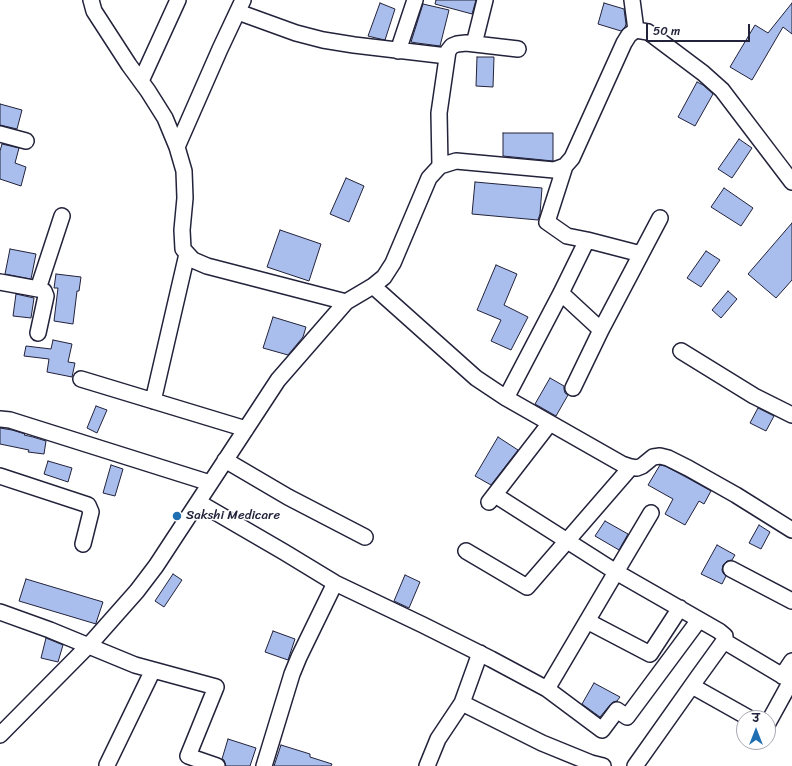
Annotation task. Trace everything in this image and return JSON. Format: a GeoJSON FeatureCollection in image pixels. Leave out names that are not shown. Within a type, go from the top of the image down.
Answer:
{"type":"FeatureCollection","features":[{"type":"Feature","properties":{"kind":"street"},"geometry":{"type":"LineString","coordinates":[[91,0],[94,11],[129,66],[148,91],[165,118],[178,146],[184,171],[185,198],[182,230],[183,249],[187,254],[193,260],[207,266],[346,302]]}},
{"type":"Feature","properties":{"kind":"street"},"geometry":{"type":"LineString","coordinates":[[141,81],[178,0]]}},
{"type":"Feature","properties":{"kind":"street"},"geometry":{"type":"LineString","coordinates":[[398,50],[415,0]]}},
{"type":"Feature","properties":{"kind":"street"},"geometry":{"type":"LineString","coordinates":[[474,44],[485,0]]}},
{"type":"Feature","properties":{"kind":"street"},"geometry":{"type":"LineString","coordinates":[[632,0],[636,30]]}},
{"type":"Feature","properties":{"kind":"street"},"geometry":{"type":"LineString","coordinates":[[178,146],[240,6],[296,33],[323,40],[354,46],[447,56]]}},
{"type":"Feature","properties":{"kind":"street"},"geometry":{"type":"LineString","coordinates":[[641,254],[567,236],[547,222],[565,166],[572,158],[624,43],[629,35],[636,30],[648,32],[703,73],[722,90],[792,182]]}},
{"type":"Feature","properties":{"kind":"street"},"geometry":{"type":"LineString","coordinates":[[440,166],[440,113],[448,50],[457,44],[466,43],[518,49]]}},
{"type":"Feature","properties":{"kind":"street"},"geometry":{"type":"LineString","coordinates":[[0,134],[26,141]]}},
{"type":"Feature","properties":{"kind":"street"},"geometry":{"type":"LineString","coordinates":[[0,736],[88,646],[137,592],[156,566],[278,380],[346,302],[373,286],[384,277],[393,263],[428,178],[440,166],[456,161],[554,170],[565,166]]}},
{"type":"Feature","properties":{"kind":"street"},"geometry":{"type":"LineString","coordinates":[[38,289],[62,216]]}},
{"type":"Feature","properties":{"kind":"street"},"geometry":{"type":"LineString","coordinates":[[573,388],[601,330],[660,218]]}},
{"type":"Feature","properties":{"kind":"street"},"geometry":{"type":"LineString","coordinates":[[506,398],[587,240]]}},
{"type":"Feature","properties":{"kind":"street"},"geometry":{"type":"LineString","coordinates":[[153,401],[187,254]]}},
{"type":"Feature","properties":{"kind":"street"},"geometry":{"type":"LineString","coordinates":[[0,282],[44,291],[46,296],[38,333]]}},
{"type":"Feature","properties":{"kind":"street"},"geometry":{"type":"LineString","coordinates":[[373,286],[476,378],[506,398],[631,468],[642,466],[654,457],[660,456],[668,458],[736,495],[792,530]]}},
{"type":"Feature","properties":{"kind":"street"},"geometry":{"type":"LineString","coordinates":[[561,293],[601,330]]}},
{"type":"Feature","properties":{"kind":"street"},"geometry":{"type":"LineString","coordinates":[[681,351],[754,396],[792,415]]}},
{"type":"Feature","properties":{"kind":"street"},"geometry":{"type":"LineString","coordinates":[[81,379],[246,429]]}},
{"type":"Feature","properties":{"kind":"street"},"geometry":{"type":"LineString","coordinates":[[0,419],[10,420],[210,483]]}},
{"type":"Feature","properties":{"kind":"street"},"geometry":{"type":"LineString","coordinates":[[550,423],[492,499],[567,541],[616,572],[680,608],[723,634],[725,638],[635,766]]}},
{"type":"Feature","properties":{"kind":"street"},"geometry":{"type":"LineString","coordinates":[[225,460],[288,497],[365,537]]}},
{"type":"Feature","properties":{"kind":"street"},"geometry":{"type":"LineString","coordinates":[[466,551],[527,587],[631,468]]}},
{"type":"Feature","properties":{"kind":"street"},"geometry":{"type":"LineString","coordinates":[[0,476],[88,505],[91,512],[83,544]]}},
{"type":"Feature","properties":{"kind":"street"},"geometry":{"type":"LineString","coordinates":[[198,502],[335,583],[391,609],[547,689],[602,730],[617,710],[627,717],[699,620]]}},
{"type":"Feature","properties":{"kind":"street"},"geometry":{"type":"LineString","coordinates":[[547,689],[651,513]]}},
{"type":"Feature","properties":{"kind":"street"},"geometry":{"type":"LineString","coordinates":[[731,568],[792,601]]}},
{"type":"Feature","properties":{"kind":"street"},"geometry":{"type":"LineString","coordinates":[[264,766],[296,663],[335,583]]}},
{"type":"Feature","properties":{"kind":"street"},"geometry":{"type":"LineString","coordinates":[[587,621],[650,654],[680,608]]}},
{"type":"Feature","properties":{"kind":"street"},"geometry":{"type":"LineString","coordinates":[[0,612],[50,630],[135,665],[216,687],[188,756],[217,766]]}},
{"type":"Feature","properties":{"kind":"street"},"geometry":{"type":"LineString","coordinates":[[724,641],[791,682],[775,710]]}},
{"type":"Feature","properties":{"kind":"street"},"geometry":{"type":"LineString","coordinates":[[657,643],[673,655]]}},
{"type":"Feature","properties":{"kind":"street"},"geometry":{"type":"LineString","coordinates":[[427,766],[438,739],[462,703],[480,654]]}},
{"type":"Feature","properties":{"kind":"street"},"geometry":{"type":"LineString","coordinates":[[782,676],[792,661]]}},
{"type":"Feature","properties":{"kind":"street"},"geometry":{"type":"LineString","coordinates":[[107,765],[153,670]]}},
{"type":"Feature","properties":{"kind":"street"},"geometry":{"type":"LineString","coordinates":[[692,686],[736,711]]}},
{"type":"Feature","properties":{"kind":"street"},"geometry":{"type":"LineString","coordinates":[[462,703],[542,743],[591,763],[603,766]]}},
{"type":"Feature","properties":{"kind":"building"},"geometry":{"type":"Polygon","coordinates":[[[436,0],[476,0],[472,14],[435,4],[436,0]]]}},
{"type":"Feature","properties":{"kind":"building"},"geometry":{"type":"Polygon","coordinates":[[[380,3],[395,9],[385,40],[368,36],[380,3]]]}},
{"type":"Feature","properties":{"kind":"building"},"geometry":{"type":"Polygon","coordinates":[[[604,3],[624,9],[626,24],[621,31],[598,24],[604,3]]]}},
{"type":"Feature","properties":{"kind":"building"},"geometry":{"type":"Polygon","coordinates":[[[792,3],[792,34],[783,27],[752,80],[730,67],[755,25],[768,33],[792,3]]]}},
{"type":"Feature","properties":{"kind":"building"},"geometry":{"type":"Polygon","coordinates":[[[423,4],[449,10],[440,46],[411,42],[423,4]]]}},
{"type":"Feature","properties":{"kind":"building"},"geometry":{"type":"Polygon","coordinates":[[[477,57],[494,57],[493,87],[476,86],[477,57]]]}},
{"type":"Feature","properties":{"kind":"building"},"geometry":{"type":"Polygon","coordinates":[[[697,82],[713,94],[695,126],[678,117],[697,82]]]}},
{"type":"Feature","properties":{"kind":"building"},"geometry":{"type":"Polygon","coordinates":[[[0,104],[22,110],[17,129],[0,125],[0,104]]]}},
{"type":"Feature","properties":{"kind":"building"},"geometry":{"type":"Polygon","coordinates":[[[503,133],[553,133],[553,161],[503,156],[503,133]]]}},
{"type":"Feature","properties":{"kind":"building"},"geometry":{"type":"Polygon","coordinates":[[[739,139],[752,148],[732,178],[718,169],[739,139]]]}},
{"type":"Feature","properties":{"kind":"building"},"geometry":{"type":"Polygon","coordinates":[[[2,144],[19,148],[15,163],[26,167],[21,186],[0,179],[0,151],[2,144]]]}},
{"type":"Feature","properties":{"kind":"building"},"geometry":{"type":"Polygon","coordinates":[[[346,178],[364,186],[349,222],[330,214],[346,178]]]}},
{"type":"Feature","properties":{"kind":"building"},"geometry":{"type":"Polygon","coordinates":[[[475,182],[542,188],[540,214],[538,220],[472,214],[475,182]]]}},
{"type":"Feature","properties":{"kind":"building"},"geometry":{"type":"Polygon","coordinates":[[[724,188],[753,208],[741,226],[711,207],[724,188]]]}},
{"type":"Feature","properties":{"kind":"building"},"geometry":{"type":"Polygon","coordinates":[[[792,223],[792,280],[776,298],[748,274],[792,223]]]}},
{"type":"Feature","properties":{"kind":"building"},"geometry":{"type":"Polygon","coordinates":[[[280,230],[321,244],[309,281],[267,267],[280,230]]]}},
{"type":"Feature","properties":{"kind":"building"},"geometry":{"type":"Polygon","coordinates":[[[10,249],[36,254],[31,279],[5,274],[10,249]]]}},
{"type":"Feature","properties":{"kind":"building"},"geometry":{"type":"Polygon","coordinates":[[[706,251],[720,260],[701,287],[687,278],[706,251]]]}},
{"type":"Feature","properties":{"kind":"building"},"geometry":{"type":"Polygon","coordinates":[[[496,265],[517,274],[504,305],[528,317],[511,350],[491,341],[501,320],[477,310],[496,265]]]}},
{"type":"Feature","properties":{"kind":"building"},"geometry":{"type":"Polygon","coordinates":[[[56,274],[81,277],[79,291],[77,291],[73,324],[54,321],[58,288],[54,288],[56,274]]]}},
{"type":"Feature","properties":{"kind":"building"},"geometry":{"type":"Polygon","coordinates":[[[728,291],[737,299],[721,318],[712,310],[728,291]]]}},
{"type":"Feature","properties":{"kind":"building"},"geometry":{"type":"Polygon","coordinates":[[[16,294],[34,298],[31,318],[13,316],[16,294]]]}},
{"type":"Feature","properties":{"kind":"building"},"geometry":{"type":"Polygon","coordinates":[[[273,317],[306,327],[303,337],[288,355],[263,348],[273,317]]]}},
{"type":"Feature","properties":{"kind":"building"},"geometry":{"type":"Polygon","coordinates":[[[53,340],[72,344],[68,362],[75,363],[72,377],[47,372],[49,359],[24,356],[26,346],[51,349],[53,340]]]}},
{"type":"Feature","properties":{"kind":"building"},"geometry":{"type":"Polygon","coordinates":[[[550,378],[564,386],[565,393],[568,395],[556,416],[535,404],[550,378]]]}},
{"type":"Feature","properties":{"kind":"building"},"geometry":{"type":"Polygon","coordinates":[[[96,406],[107,410],[97,433],[87,428],[96,406]]]}},
{"type":"Feature","properties":{"kind":"building"},"geometry":{"type":"Polygon","coordinates":[[[758,408],[774,416],[766,431],[750,423],[758,408]]]}},
{"type":"Feature","properties":{"kind":"building"},"geometry":{"type":"Polygon","coordinates":[[[0,428],[12,430],[46,441],[44,454],[28,452],[29,450],[0,444],[0,428]]]}},
{"type":"Feature","properties":{"kind":"building"},"geometry":{"type":"Polygon","coordinates":[[[498,437],[518,450],[491,485],[475,476],[498,437]]]}},
{"type":"Feature","properties":{"kind":"building"},"geometry":{"type":"Polygon","coordinates":[[[48,461],[72,468],[68,482],[44,474],[48,461]]]}},
{"type":"Feature","properties":{"kind":"building"},"geometry":{"type":"Polygon","coordinates":[[[111,465],[123,469],[115,496],[103,493],[111,465]]]}},
{"type":"Feature","properties":{"kind":"building"},"geometry":{"type":"Polygon","coordinates":[[[660,465],[665,466],[711,491],[704,504],[699,501],[685,525],[665,514],[673,499],[648,485],[660,465]]]}},
{"type":"Feature","properties":{"kind":"building"},"geometry":{"type":"Polygon","coordinates":[[[605,521],[628,534],[619,550],[595,536],[605,521]]]}},
{"type":"Feature","properties":{"kind":"building"},"geometry":{"type":"Polygon","coordinates":[[[759,525],[770,532],[761,549],[749,543],[759,525]]]}},
{"type":"Feature","properties":{"kind":"building"},"geometry":{"type":"Polygon","coordinates":[[[717,545],[735,555],[732,560],[727,561],[723,565],[722,570],[726,576],[722,584],[701,574],[717,545]]]}},
{"type":"Feature","properties":{"kind":"building"},"geometry":{"type":"Polygon","coordinates":[[[173,574],[182,580],[164,607],[155,601],[173,574]]]}},
{"type":"Feature","properties":{"kind":"building"},"geometry":{"type":"Polygon","coordinates":[[[405,575],[420,582],[409,608],[394,601],[405,575]]]}},
{"type":"Feature","properties":{"kind":"building"},"geometry":{"type":"Polygon","coordinates":[[[26,579],[103,602],[96,624],[19,601],[26,579]]]}},
{"type":"Feature","properties":{"kind":"building"},"geometry":{"type":"Polygon","coordinates":[[[273,631],[295,639],[288,660],[265,652],[273,631]]]}},
{"type":"Feature","properties":{"kind":"building"},"geometry":{"type":"Polygon","coordinates":[[[46,638],[63,645],[58,662],[41,658],[46,638]]]}},
{"type":"Feature","properties":{"kind":"building"},"geometry":{"type":"Polygon","coordinates":[[[594,683],[620,697],[617,701],[610,705],[600,717],[582,704],[594,683]]]}},
{"type":"Feature","properties":{"kind":"building"},"geometry":{"type":"Polygon","coordinates":[[[228,739],[256,748],[250,766],[226,766],[224,760],[222,759],[228,739]]]}},
{"type":"Feature","properties":{"kind":"building"},"geometry":{"type":"Polygon","coordinates":[[[281,745],[310,754],[310,757],[332,764],[331,766],[274,766],[281,745]]]}},
{"type":"Feature","properties":{"kind":"place","name":"Sakshi Medicare"},"geometry":{"type":"Point","coordinates":[177,516]}}]}
